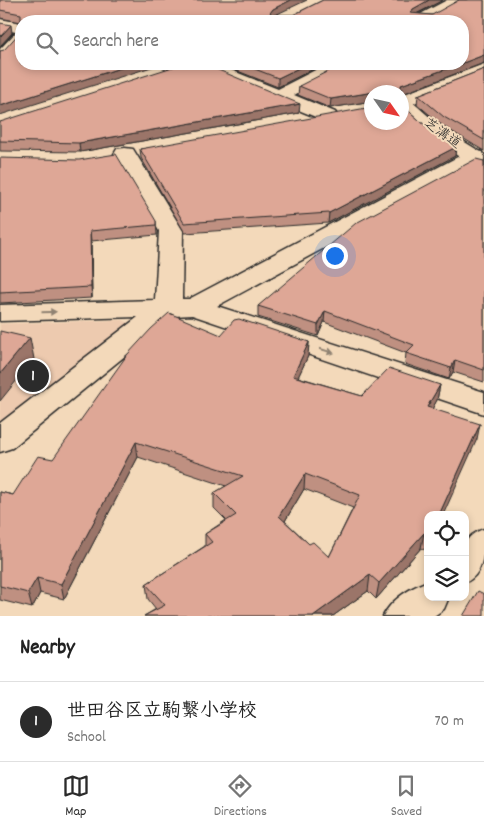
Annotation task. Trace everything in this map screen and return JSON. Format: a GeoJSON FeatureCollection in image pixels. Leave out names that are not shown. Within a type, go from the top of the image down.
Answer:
{"type":"FeatureCollection","features":[{"type":"Feature","properties":{"kind":"street"},"geometry":{"type":"LineString","coordinates":[[430,15],[459,0]]}},
{"type":"Feature","properties":{"kind":"street"},"geometry":{"type":"LineString","coordinates":[[0,24],[15,28]]}},
{"type":"Feature","properties":{"kind":"street","name":"芝溝道"},"geometry":{"type":"LineString","coordinates":[[409,100],[484,69]]}},
{"type":"Feature","properties":{"kind":"street"},"geometry":{"type":"LineString","coordinates":[[216,70],[280,95],[337,114],[290,123]]}},
{"type":"Feature","properties":{"kind":"street"},"geometry":{"type":"LineString","coordinates":[[280,95],[328,70]]}},
{"type":"Feature","properties":{"kind":"street","name":"芝溝道"},"geometry":{"type":"LineString","coordinates":[[409,109],[435,132],[479,160]]}},
{"type":"Feature","properties":{"kind":"street"},"geometry":{"type":"LineString","coordinates":[[125,154],[171,232],[181,307]]}},
{"type":"Feature","properties":{"kind":"street"},"geometry":{"type":"LineString","coordinates":[[0,440],[181,307],[479,160]]}},
{"type":"Feature","properties":{"kind":"street"},"geometry":{"type":"LineString","coordinates":[[0,313],[181,307],[484,404]]}},
{"type":"Feature","properties":{"kind":"street"},"geometry":{"type":"LineString","coordinates":[[469,563],[484,544]]}},
{"type":"Feature","properties":{"kind":"street"},"geometry":{"type":"LineString","coordinates":[[403,616],[424,601]]}},
{"type":"Feature","properties":{"kind":"lane"},"geometry":{"type":"LineString","coordinates":[[0,55],[15,37]]}},
{"type":"Feature","properties":{"kind":"shaded area"},"geometry":{"type":"Polygon","coordinates":[[[123,320],[131,325],[0,427],[0,324],[123,320]]]}},
{"type":"Feature","properties":{"kind":"building"},"geometry":{"type":"Polygon","coordinates":[[[0,0],[291,0],[273,9],[270,13],[272,15],[21,15],[0,10],[0,0]]]}},
{"type":"Feature","properties":{"kind":"building"},"geometry":{"type":"Polygon","coordinates":[[[323,0],[429,0],[413,9],[410,13],[432,15],[293,15],[323,0]]]}},
{"type":"Feature","properties":{"kind":"building"},"geometry":{"type":"Polygon","coordinates":[[[459,0],[484,0],[484,55],[469,61],[469,15],[432,15],[459,0]]]}},
{"type":"Feature","properties":{"kind":"building"},"geometry":{"type":"Polygon","coordinates":[[[0,23],[11,25],[0,37],[0,23]]]}},
{"type":"Feature","properties":{"kind":"building"},"geometry":{"type":"Polygon","coordinates":[[[15,38],[15,70],[114,70],[0,106],[0,51],[4,50],[15,38]]]}},
{"type":"Feature","properties":{"kind":"building"},"geometry":{"type":"Polygon","coordinates":[[[484,69],[484,140],[444,117],[418,95],[484,69]]]}},
{"type":"Feature","properties":{"kind":"building"},"geometry":{"type":"Polygon","coordinates":[[[163,70],[218,70],[300,104],[79,143],[0,141],[0,122],[163,70]]]}},
{"type":"Feature","properties":{"kind":"building"},"geometry":{"type":"Polygon","coordinates":[[[257,70],[295,70],[278,78],[257,70]]]}},
{"type":"Feature","properties":{"kind":"building"},"geometry":{"type":"Polygon","coordinates":[[[330,70],[443,70],[401,85],[364,85],[364,94],[331,99],[299,86],[330,70]]]}},
{"type":"Feature","properties":{"kind":"building"},"geometry":{"type":"Polygon","coordinates":[[[364,108],[364,130],[409,130],[409,111],[428,128],[456,147],[329,213],[184,223],[140,149],[364,108]]]}},
{"type":"Feature","properties":{"kind":"building"},"geometry":{"type":"Polygon","coordinates":[[[116,154],[156,221],[156,225],[90,231],[91,287],[0,292],[0,158],[79,160],[116,154]]]}},
{"type":"Feature","properties":{"kind":"building"},"geometry":{"type":"Polygon","coordinates":[[[476,159],[484,161],[484,370],[455,360],[451,368],[406,353],[414,345],[325,311],[318,325],[258,306],[356,223],[476,159]]]}},
{"type":"Feature","properties":{"kind":"building"},"geometry":{"type":"Polygon","coordinates":[[[169,313],[221,335],[234,320],[239,319],[309,342],[293,376],[362,396],[389,368],[440,385],[427,407],[480,424],[441,511],[424,511],[424,533],[379,583],[370,575],[313,616],[144,616],[165,605],[146,584],[212,542],[205,534],[236,515],[214,493],[243,476],[136,442],[61,584],[37,578],[28,593],[0,586],[0,492],[13,495],[38,456],[53,459],[127,355],[169,313]],[[305,474],[279,516],[309,544],[313,542],[329,557],[360,495],[305,474]]]}},
{"type":"Feature","properties":{"kind":"building"},"geometry":{"type":"Polygon","coordinates":[[[0,331],[30,338],[0,374],[0,331]]]}},
{"type":"Feature","properties":{"kind":"building"},"geometry":{"type":"Polygon","coordinates":[[[478,591],[484,594],[484,616],[463,616],[478,591]]]}},
{"type":"Feature","properties":{"kind":"place","name":"世田谷区立駒繋小学校"},"geometry":{"type":"Point","coordinates":[33,376]}}]}
